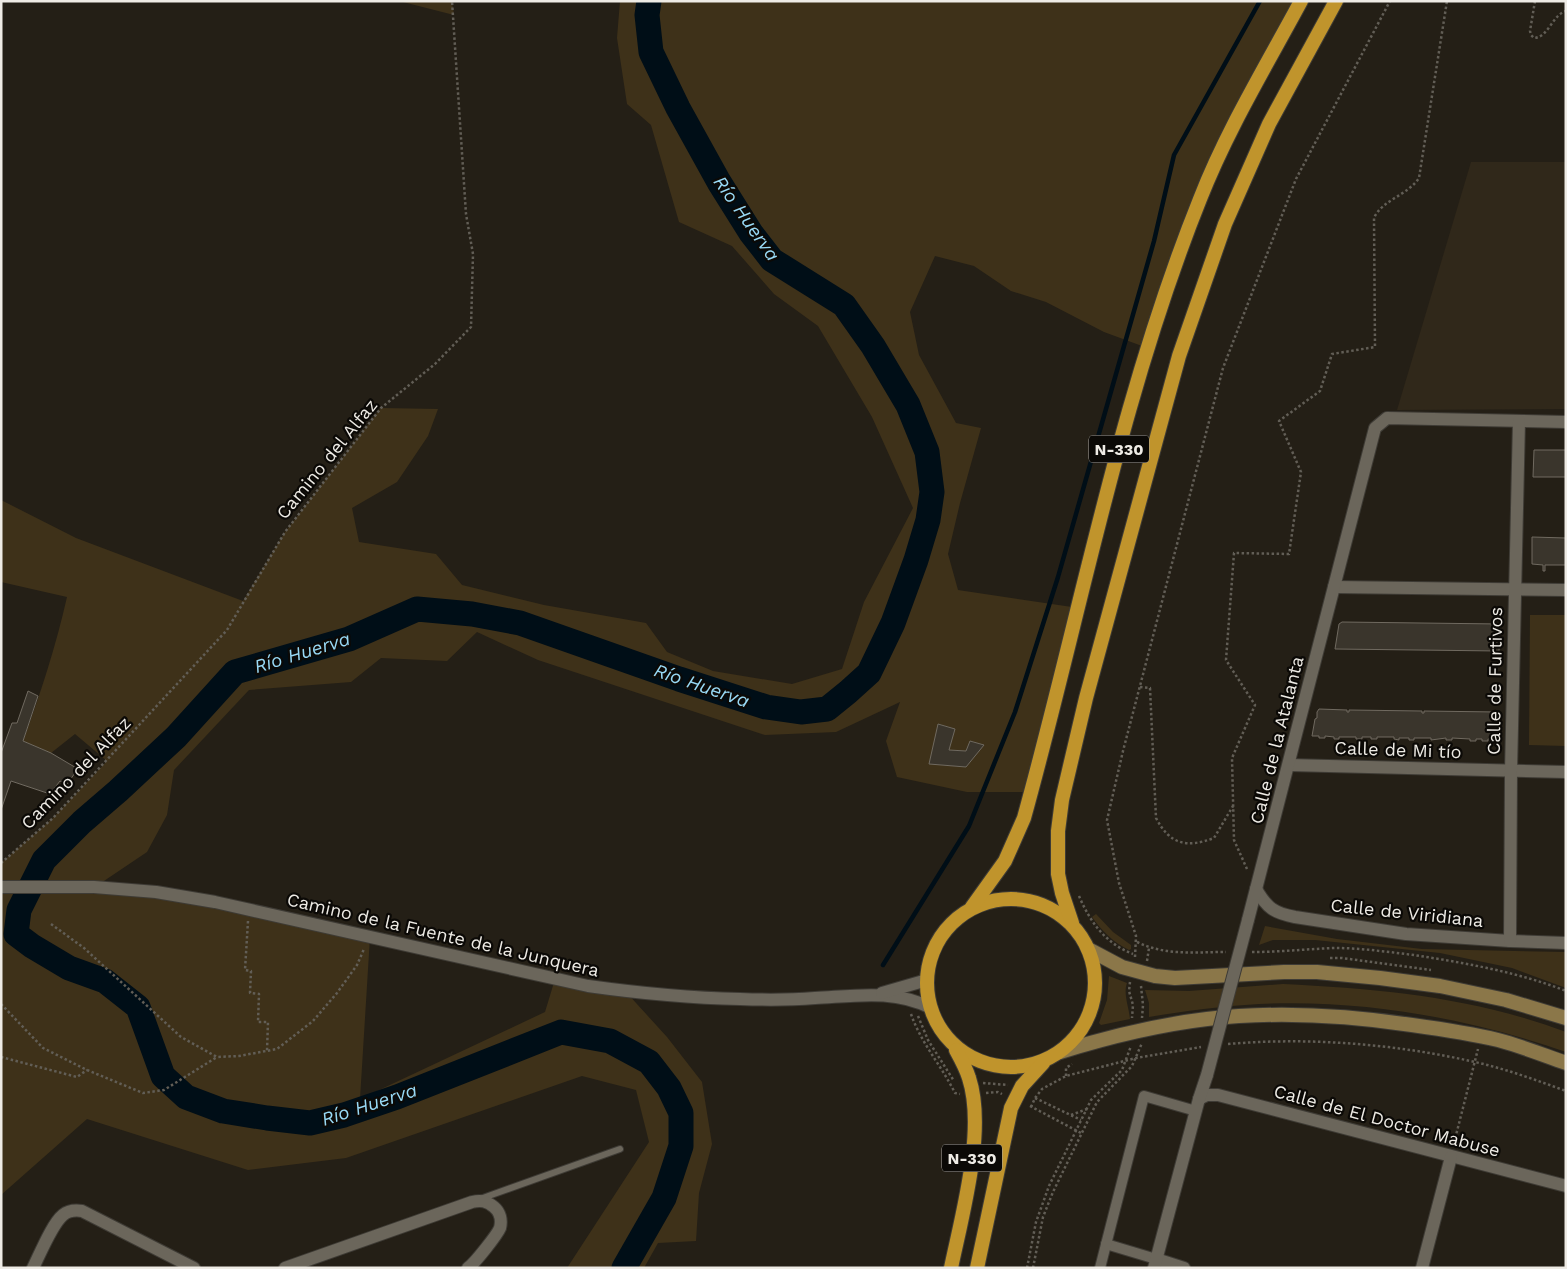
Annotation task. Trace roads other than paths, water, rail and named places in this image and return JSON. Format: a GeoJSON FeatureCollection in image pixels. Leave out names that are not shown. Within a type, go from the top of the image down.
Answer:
{"type":"FeatureCollection","features":[{"type":"Feature","properties":{"kind":"highway","name":"N-330"},"geometry":{"type":"LineString","coordinates":[[951,1268],[970,1169],[975,1111],[970,1078],[956,1049],[944,1034],[931,1008],[927,980],[929,966],[937,943],[950,925],[972,907],[1005,861],[1024,818],[1140,374],[1181,251],[1200,198],[1234,126],[1301,1]]}},
{"type":"Feature","properties":{"kind":"highway","name":"N-330"},"geometry":{"type":"LineString","coordinates":[[1072,923],[1058,874],[1058,831],[1062,800],[1086,698],[1179,356],[1225,224],[1265,134],[1336,1]]}},
{"type":"Feature","properties":{"kind":"highway","name":"N-330"},"geometry":{"type":"LineString","coordinates":[[956,1049],[978,1062],[994,1067],[1028,1066],[1045,1061],[1060,1052],[1082,1029],[1090,1013],[1094,996],[1095,976],[1090,950],[1085,939],[1072,923],[1040,904],[1021,899],[1001,899],[972,907]]}},
{"type":"Feature","properties":{"kind":"highway","name":"N-330"},"geometry":{"type":"LineString","coordinates":[[977,1268],[1011,1108],[1022,1086],[1045,1061]]}},
{"type":"Feature","properties":{"kind":"main road"},"geometry":{"type":"LineString","coordinates":[[1090,950],[1122,967],[1144,974],[1174,978],[1317,972],[1380,978],[1440,986],[1506,1000],[1566,1018]]}},
{"type":"Feature","properties":{"kind":"main road"},"geometry":{"type":"LineString","coordinates":[[1060,1052],[1138,1038],[1209,1018],[1282,1014],[1367,1019],[1460,1031],[1500,1040],[1566,1063]]}},
{"type":"Feature","properties":{"kind":"street","name":"Calle de la Atalanta"},"geometry":{"type":"LineString","coordinates":[[1155,1263],[1197,1105],[1207,1076],[1289,765],[1375,428],[1387,418],[1519,421]]}},
{"type":"Feature","properties":{"kind":"street"},"geometry":{"type":"LineString","coordinates":[[1519,421],[1566,422]]}},
{"type":"Feature","properties":{"kind":"street","name":"Calle de Furtivos"},"geometry":{"type":"LineString","coordinates":[[1510,941],[1514,590],[1519,421]]}},
{"type":"Feature","properties":{"kind":"street"},"geometry":{"type":"LineString","coordinates":[[1334,587],[1566,590]]}},
{"type":"Feature","properties":{"kind":"street","name":"Calle de Mi tío"},"geometry":{"type":"LineString","coordinates":[[1289,765],[1566,772]]}},
{"type":"Feature","properties":{"kind":"street","name":"Camino de la Fuente de la Junquera"},"geometry":{"type":"LineString","coordinates":[[1,887],[94,887],[156,892],[249,910],[588,986],[626,992],[740,1000],[880,994],[906,998],[931,1008]]}},
{"type":"Feature","properties":{"kind":"street","name":"Calle de Viridiana"},"geometry":{"type":"LineString","coordinates":[[1256,889],[1268,907],[1283,915],[1295,918],[1406,934],[1510,941],[1566,942]]}},
{"type":"Feature","properties":{"kind":"street","name":"Camino de la Fuente de la Junquera"},"geometry":{"type":"LineString","coordinates":[[880,994],[927,980]]}},
{"type":"Feature","properties":{"kind":"street","name":"Calle de El Doctor Mabuse"},"geometry":{"type":"LineString","coordinates":[[1197,1105],[1207,1095],[1218,1095],[1566,1186]]}},
{"type":"Feature","properties":{"kind":"street"},"geometry":{"type":"LineString","coordinates":[[1100,1268],[1144,1096],[1197,1105]]}},
{"type":"Feature","properties":{"kind":"street"},"geometry":{"type":"LineString","coordinates":[[1422,1268],[1451,1157]]}},
{"type":"Feature","properties":{"kind":"street"},"geometry":{"type":"LineString","coordinates":[[284,1268],[480,1200],[489,1203],[497,1209],[501,1218],[500,1229],[468,1268]]}},
{"type":"Feature","properties":{"kind":"street"},"geometry":{"type":"LineString","coordinates":[[33,1268],[56,1222],[64,1214],[73,1210],[82,1211],[194,1268]]}},
{"type":"Feature","properties":{"kind":"street"},"geometry":{"type":"LineString","coordinates":[[1106,1244],[1155,1263],[1184,1268]]}},
{"type":"Feature","properties":{"kind":"lane"},"geometry":{"type":"LineString","coordinates":[[472,1202],[620,1149]]}},
{"type":"Feature","properties":{"kind":"waterway","name":"Río Huerva"},"geometry":{"type":"LineString","coordinates":[[624,1268],[664,1198],[681,1146],[681,1113],[669,1088],[649,1062],[610,1041],[561,1032],[397,1097],[344,1115],[310,1123],[223,1111],[186,1097],[163,1076],[138,1007],[105,981],[69,968],[16,934],[19,910],[44,860],[82,822],[176,737],[235,672],[349,639],[417,609],[472,614],[520,623],[679,679],[766,707],[801,712],[827,709],[869,673],[893,623],[916,560],[928,520],[932,492],[927,452],[908,405],[873,346],[844,305],[772,260],[751,233],[719,182],[678,108],[651,52],[647,15],[649,1]]}},
{"type":"Feature","properties":{"kind":"waterway"},"geometry":{"type":"LineString","coordinates":[[883,965],[969,826],[1015,712],[1058,577],[1154,241],[1174,155],[1260,1]]}}]}
